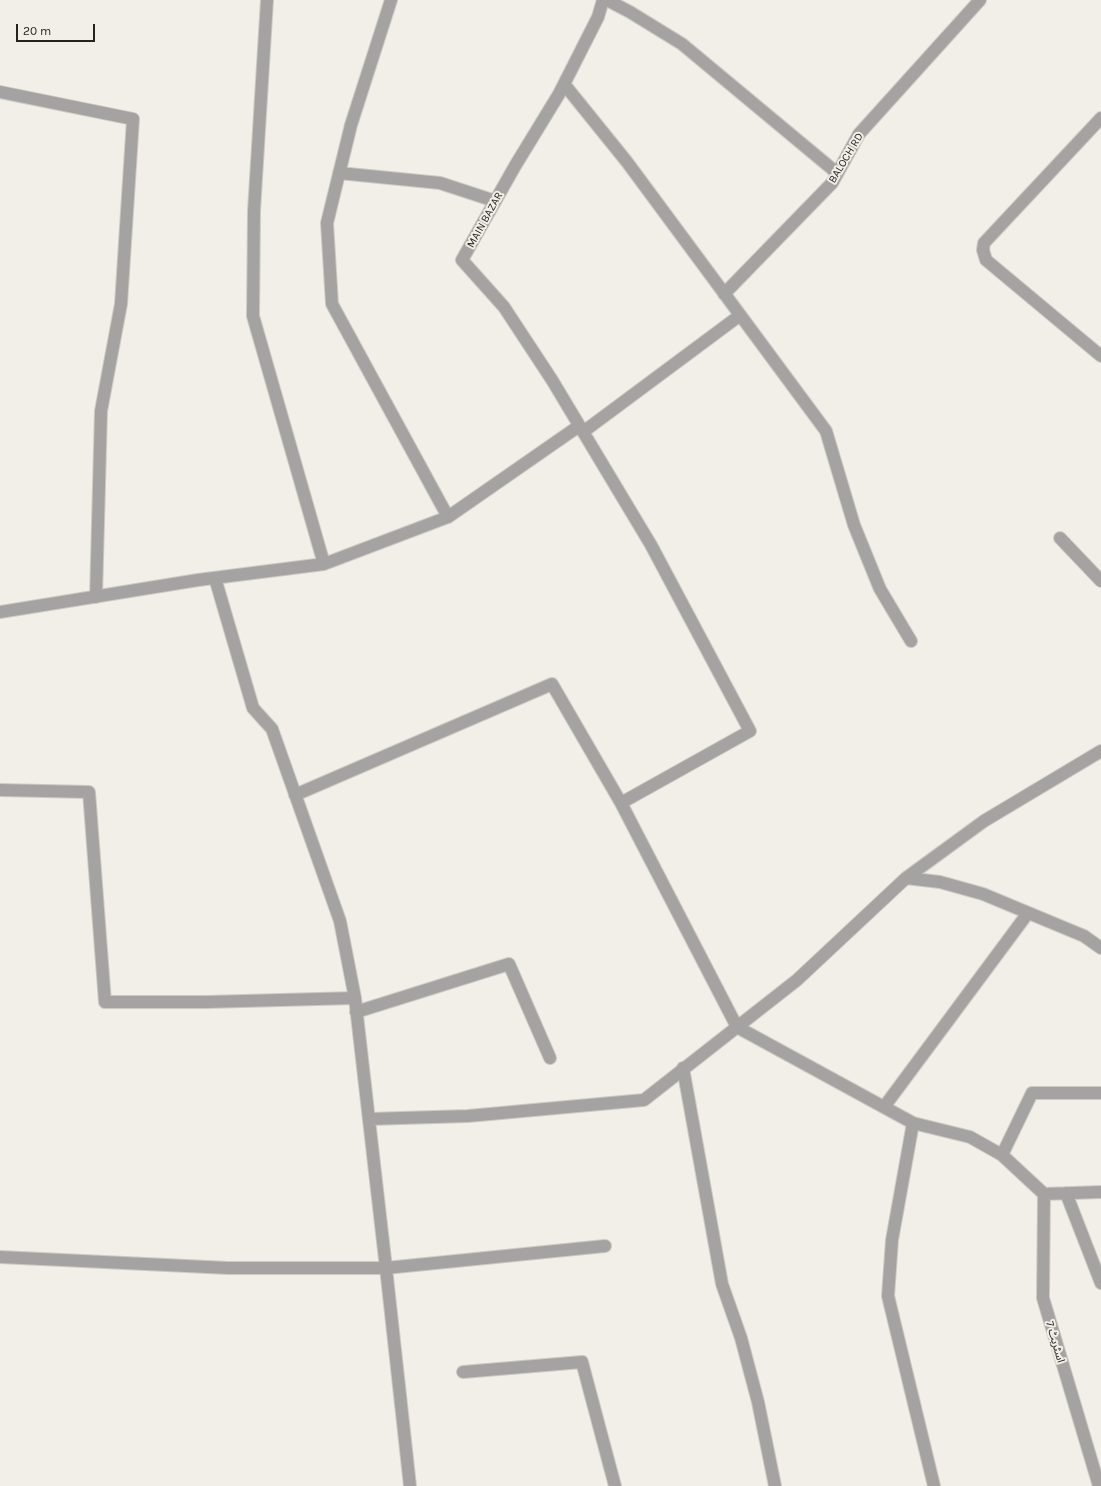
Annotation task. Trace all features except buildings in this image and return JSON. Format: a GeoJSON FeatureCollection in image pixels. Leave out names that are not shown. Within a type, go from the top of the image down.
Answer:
{"type":"FeatureCollection","features":[{"type":"Feature","properties":{"kind":"street"},"geometry":{"type":"LineString","coordinates":[[267,0],[254,203],[253,316],[324,564]]}},
{"type":"Feature","properties":{"kind":"street"},"geometry":{"type":"LineString","coordinates":[[391,0],[350,124],[327,223],[332,304],[448,517]]}},
{"type":"Feature","properties":{"kind":"street","name":"MAIN BAZAR"},"geometry":{"type":"LineString","coordinates":[[581,429],[552,380],[504,307],[462,260],[564,84],[598,17],[603,0]]}},
{"type":"Feature","properties":{"kind":"street"},"geometry":{"type":"LineString","coordinates":[[607,0],[630,12],[682,44],[838,173]]}},
{"type":"Feature","properties":{"kind":"street","name":"BALOCH RD"},"geometry":{"type":"LineString","coordinates":[[724,294],[832,183],[859,134],[980,0]]}},
{"type":"Feature","properties":{"kind":"street"},"geometry":{"type":"LineString","coordinates":[[564,84],[627,162],[739,316],[826,431],[854,525],[871,568],[880,589],[911,641]]}},
{"type":"Feature","properties":{"kind":"street"},"geometry":{"type":"LineString","coordinates":[[0,92],[133,119],[121,304],[101,411],[96,597]]}},
{"type":"Feature","properties":{"kind":"street"},"geometry":{"type":"LineString","coordinates":[[1101,118],[984,243],[983,250],[986,260],[1101,356]]}},
{"type":"Feature","properties":{"kind":"street"},"geometry":{"type":"LineString","coordinates":[[339,173],[440,183],[495,201]]}},
{"type":"Feature","properties":{"kind":"street"},"geometry":{"type":"LineString","coordinates":[[0,612],[215,578],[324,564],[448,517],[581,429],[739,316]]}},
{"type":"Feature","properties":{"kind":"street"},"geometry":{"type":"LineString","coordinates":[[581,429],[651,545],[750,731],[621,803]]}},
{"type":"Feature","properties":{"kind":"street"},"geometry":{"type":"LineString","coordinates":[[1060,538],[1101,581]]}},
{"type":"Feature","properties":{"kind":"street"},"geometry":{"type":"LineString","coordinates":[[215,578],[254,708],[272,729],[340,921],[355,998],[410,1486]]}},
{"type":"Feature","properties":{"kind":"street"},"geometry":{"type":"LineString","coordinates":[[295,795],[552,684],[621,803],[738,1026],[913,1123],[970,1138],[1002,1155],[1044,1194],[1101,1192]]}},
{"type":"Feature","properties":{"kind":"street"},"geometry":{"type":"LineString","coordinates":[[369,1119],[468,1116],[644,1100],[797,980],[906,878],[984,821],[1101,751]]}},
{"type":"Feature","properties":{"kind":"street"},"geometry":{"type":"LineString","coordinates":[[0,790],[89,792],[105,1002],[206,1002],[355,998]]}},
{"type":"Feature","properties":{"kind":"street"},"geometry":{"type":"LineString","coordinates":[[906,878],[940,882],[983,894],[1084,936],[1101,948]]}},
{"type":"Feature","properties":{"kind":"street"},"geometry":{"type":"LineString","coordinates":[[884,1107],[1028,913]]}},
{"type":"Feature","properties":{"kind":"street"},"geometry":{"type":"LineString","coordinates":[[356,1012],[509,964],[550,1058]]}},
{"type":"Feature","properties":{"kind":"street"},"geometry":{"type":"LineString","coordinates":[[683,1068],[722,1284],[741,1338],[758,1402],[775,1486]]}},
{"type":"Feature","properties":{"kind":"street"},"geometry":{"type":"LineString","coordinates":[[1002,1155],[1032,1093],[1101,1093]]}},
{"type":"Feature","properties":{"kind":"street"},"geometry":{"type":"LineString","coordinates":[[913,1123],[892,1240],[888,1296],[934,1486]]}},
{"type":"Feature","properties":{"kind":"street"},"geometry":{"type":"LineString","coordinates":[[1066,1193],[1101,1283]]}},
{"type":"Feature","properties":{"kind":"street","name":"اسٹریٹ 7"},"geometry":{"type":"LineString","coordinates":[[1044,1194],[1043,1298],[1099,1486]]}},
{"type":"Feature","properties":{"kind":"street"},"geometry":{"type":"LineString","coordinates":[[0,1257],[228,1268],[386,1268],[605,1246]]}},
{"type":"Feature","properties":{"kind":"street"},"geometry":{"type":"LineString","coordinates":[[463,1372],[582,1362],[615,1486]]}}]}
